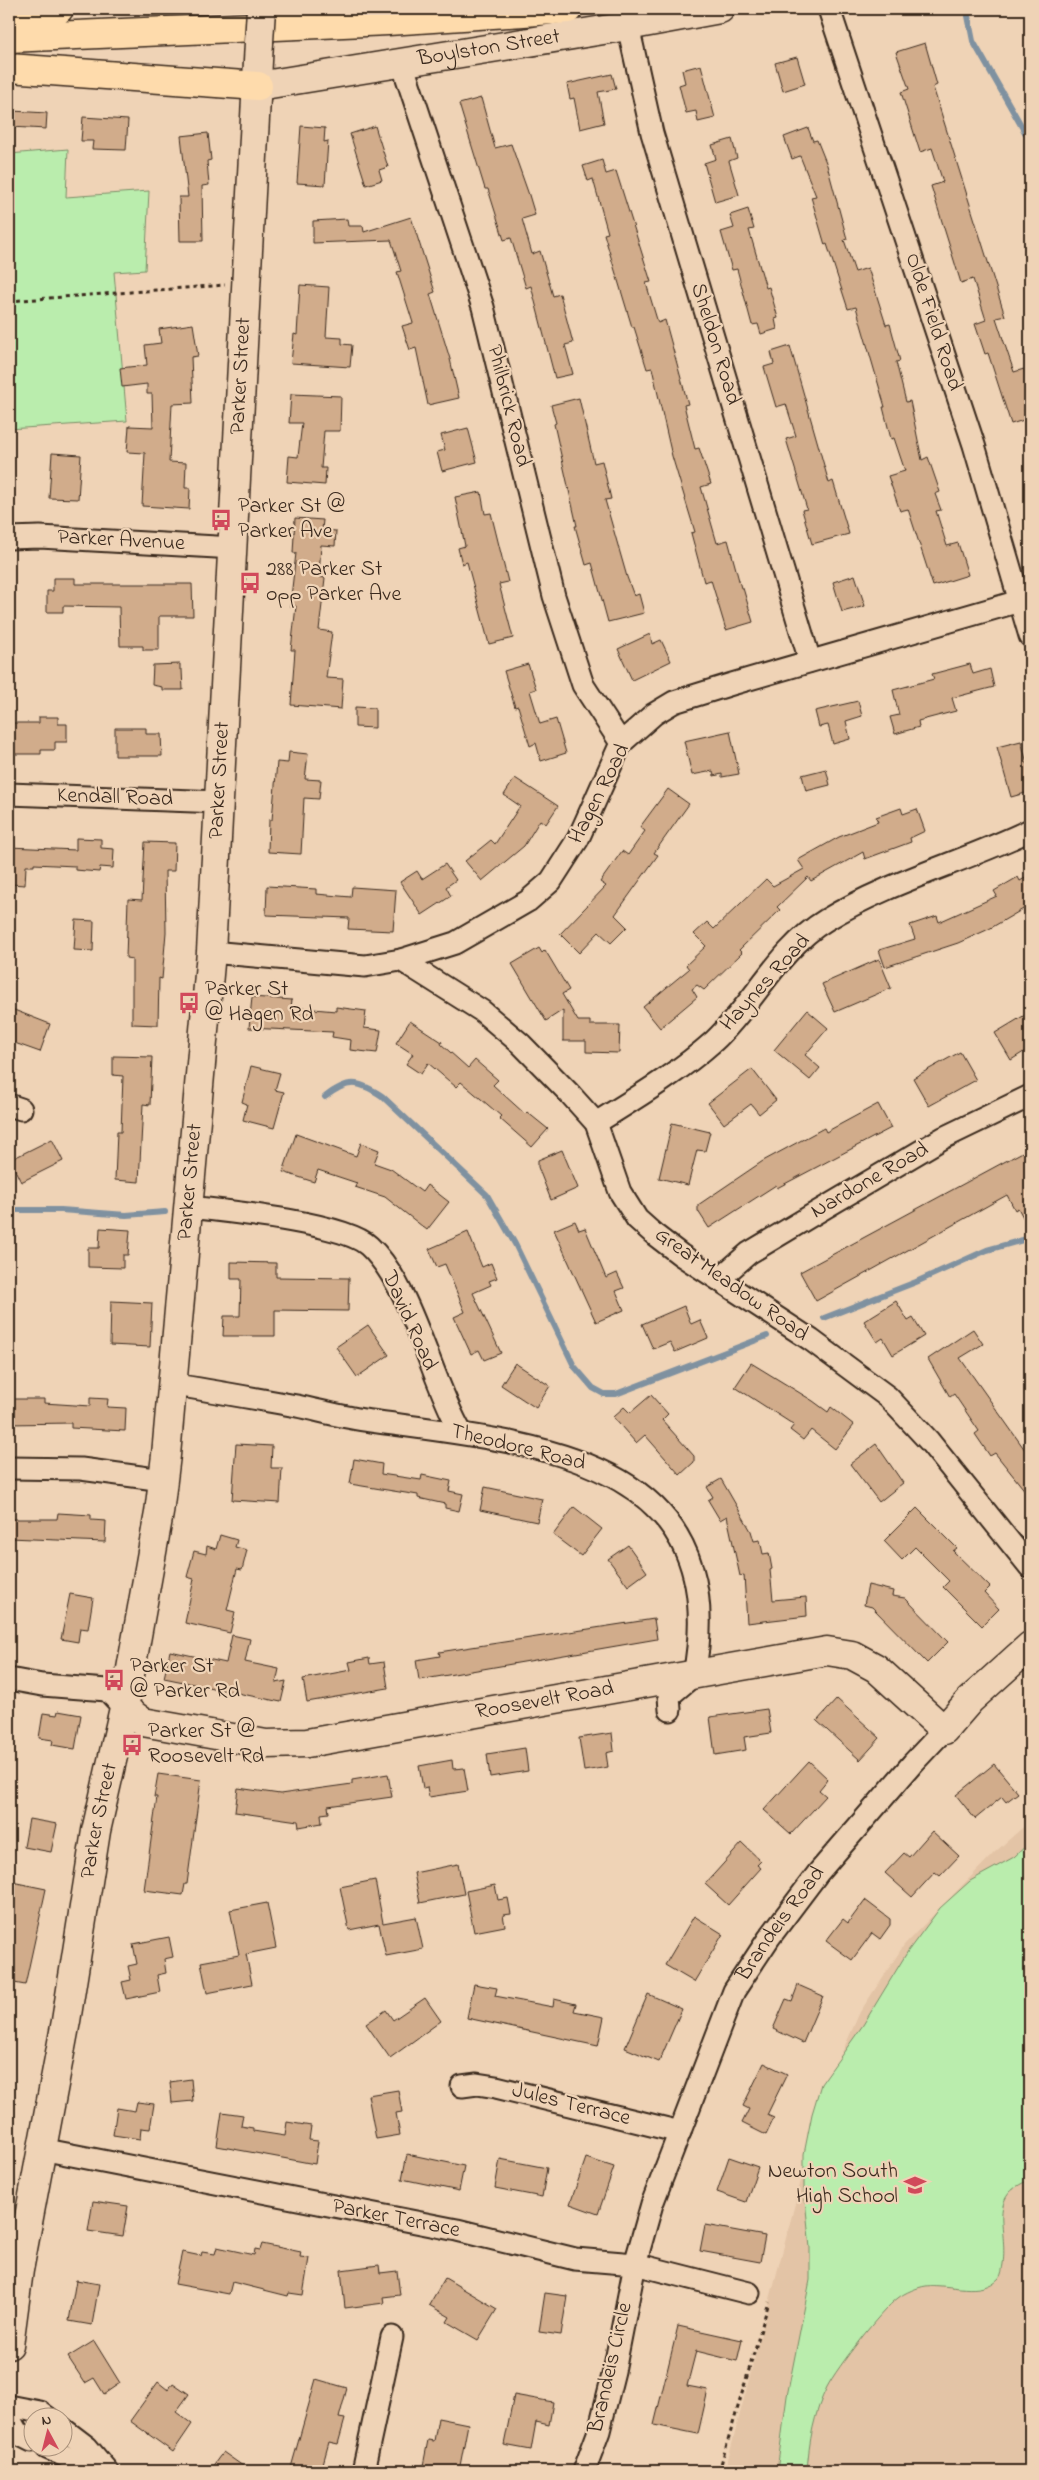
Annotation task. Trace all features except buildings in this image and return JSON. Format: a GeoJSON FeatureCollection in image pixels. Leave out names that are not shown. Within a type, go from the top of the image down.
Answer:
{"type":"FeatureCollection","features":[{"type":"Feature","properties":{"kind":"highway"},"geometry":{"type":"LineString","coordinates":[[9,11],[59,9]]}},
{"type":"Feature","properties":{"kind":"highway","name":"Boylston Street"},"geometry":{"type":"LineString","coordinates":[[9,38],[378,21],[568,9]]}},
{"type":"Feature","properties":{"kind":"highway"},"geometry":{"type":"LineString","coordinates":[[9,68],[258,86]]}},
{"type":"Feature","properties":{"kind":"main road","name":"Parker Street"},"geometry":{"type":"LineString","coordinates":[[9,2345],[14,2269],[41,2149],[66,2021],[96,1831],[124,1708],[163,1480],[174,1385],[211,952],[248,285],[261,9]]}},
{"type":"Feature","properties":{"kind":"main road","name":"Boylston Street"},"geometry":{"type":"LineString","coordinates":[[258,86],[628,26],[720,9]]}},
{"type":"Feature","properties":{"kind":"main road","name":"Brandeis Road"},"geometry":{"type":"LineString","coordinates":[[944,1730],[970,1700],[1030,1646]]}},
{"type":"Feature","properties":{"kind":"main road","name":"Roosevelt Road"},"geometry":{"type":"LineString","coordinates":[[124,1708],[143,1722],[266,1744],[307,1743],[827,1651],[852,1655],[876,1668],[944,1730]]}},
{"type":"Feature","properties":{"kind":"street","name":"Olde Field Road"},"geometry":{"type":"LineString","coordinates":[[828,9],[1025,599],[1030,636]]}},
{"type":"Feature","properties":{"kind":"street","name":"Sheldon Road"},"geometry":{"type":"LineString","coordinates":[[628,26],[652,133],[810,661]]}},
{"type":"Feature","properties":{"kind":"street","name":"Philbrick Road"},"geometry":{"type":"LineString","coordinates":[[402,63],[483,307],[554,596],[568,642],[583,686],[621,743]]}},
{"type":"Feature","properties":{"kind":"street","name":"Parker Avenue"},"geometry":{"type":"LineString","coordinates":[[9,538],[50,537],[234,548]]}},
{"type":"Feature","properties":{"kind":"street","name":"Hagen Road"},"geometry":{"type":"LineString","coordinates":[[211,952],[365,966],[401,960],[462,939],[528,901],[551,881],[578,839],[621,743],[654,714],[674,702],[1025,599]]}},
{"type":"Feature","properties":{"kind":"street","name":"Kendall Road"},"geometry":{"type":"LineString","coordinates":[[9,794],[220,802]]}},
{"type":"Feature","properties":{"kind":"street","name":"Haynes Road"},"geometry":{"type":"LineString","coordinates":[[596,1123],[645,1092],[714,1041],[793,947],[826,920],[882,892],[1030,830]]}},
{"type":"Feature","properties":{"kind":"street","name":"Great Meadow Road"},"geometry":{"type":"LineString","coordinates":[[401,960],[482,1011],[521,1044],[596,1123],[620,1192],[637,1219],[681,1255],[811,1340],[888,1397],[929,1441],[1030,1568]]}},
{"type":"Feature","properties":{"kind":"street","name":"Nardone Road"},"geometry":{"type":"LineString","coordinates":[[720,1279],[749,1253],[826,1207],[943,1138],[1030,1096]]}},
{"type":"Feature","properties":{"kind":"street","name":"David Road"},"geometry":{"type":"LineString","coordinates":[[189,1207],[250,1214],[346,1232],[368,1245],[387,1268],[405,1302],[445,1403],[461,1432]]}},
{"type":"Feature","properties":{"kind":"street","name":"Theodore Road"},"geometry":{"type":"LineString","coordinates":[[174,1385],[369,1421],[461,1432],[544,1451],[594,1467],[629,1485],[662,1513],[681,1538],[693,1565],[700,1628],[694,1675]]}},
{"type":"Feature","properties":{"kind":"street"},"geometry":{"type":"LineString","coordinates":[[9,1468],[81,1469],[163,1480]]}},
{"type":"Feature","properties":{"kind":"street"},"geometry":{"type":"LineString","coordinates":[[670,1710],[669,1696],[694,1675]]}},
{"type":"Feature","properties":{"kind":"street"},"geometry":{"type":"LineString","coordinates":[[9,1679],[42,1685],[107,1690],[124,1708]]}},
{"type":"Feature","properties":{"kind":"street","name":"Brandeis Road"},"geometry":{"type":"LineString","coordinates":[[635,2264],[652,2204],[734,1991],[769,1938],[818,1872],[944,1730]]}},
{"type":"Feature","properties":{"kind":"street","name":"Jules Terrace"},"geometry":{"type":"LineString","coordinates":[[462,2086],[477,2084],[496,2087],[680,2132]]}},
{"type":"Feature","properties":{"kind":"street","name":"Parker Terrace"},"geometry":{"type":"LineString","coordinates":[[41,2149],[209,2184],[457,2230],[575,2259],[635,2264],[749,2293]]}},
{"type":"Feature","properties":{"kind":"street","name":"Brandeis Circle"},"geometry":{"type":"LineString","coordinates":[[584,2471],[598,2431],[614,2371],[635,2264]]}},
{"type":"Feature","properties":{"kind":"street"},"geometry":{"type":"LineString","coordinates":[[363,2471],[392,2337]]}},
{"type":"Feature","properties":{"kind":"street"},"geometry":{"type":"LineString","coordinates":[[9,2406],[22,2409]]}},
{"type":"Feature","properties":{"kind":"street"},"geometry":{"type":"LineString","coordinates":[[9,2418],[18,2434],[22,2436]]}},
{"type":"Feature","properties":{"kind":"street"},"geometry":{"type":"LineString","coordinates":[[72,2436],[87,2447],[107,2471]]}},
{"type":"Feature","properties":{"kind":"street"},"geometry":{"type":"LineString","coordinates":[[69,2458],[98,2471]]}},
{"type":"Feature","properties":{"kind":"path"},"geometry":{"type":"LineString","coordinates":[[9,301],[248,285]]}},
{"type":"Feature","properties":{"kind":"path"},"geometry":{"type":"LineString","coordinates":[[719,2471],[770,2298],[749,2293]]}},
{"type":"Feature","properties":{"kind":"shaded area","name":"Newton South High School"},"geometry":{"type":"Polygon","coordinates":[[[1030,1821],[1030,2471],[725,2471],[824,2093],[860,2012],[904,1945],[994,1853],[1030,1821]]]}},
{"type":"Feature","properties":{"kind":"green space"},"geometry":{"type":"Polygon","coordinates":[[[68,149],[66,197],[149,191],[145,270],[114,272],[127,421],[9,429],[9,154],[68,149]]]}},
{"type":"Feature","properties":{"kind":"green space","name":"Newton South High School"},"geometry":{"type":"Polygon","coordinates":[[[1030,1842],[1030,2180],[1016,2187],[1003,2204],[1004,2250],[1001,2275],[991,2284],[974,2289],[935,2286],[915,2289],[890,2304],[860,2340],[827,2387],[813,2428],[807,2471],[777,2471],[787,2396],[810,2280],[810,2248],[804,2190],[804,2154],[812,2114],[821,2084],[863,2025],[908,1951],[940,1908],[970,1881],[1014,1857],[1030,1842]]]}},
{"type":"Feature","properties":{"kind":"waterway"},"geometry":{"type":"LineString","coordinates":[[968,16],[973,41],[1030,141]]}},
{"type":"Feature","properties":{"kind":"waterway"},"geometry":{"type":"LineString","coordinates":[[325,1097],[340,1087],[353,1084],[374,1091],[382,1096],[487,1195],[515,1244],[574,1366],[593,1388],[604,1394],[616,1394],[767,1336]]}},
{"type":"Feature","properties":{"kind":"waterway"},"geometry":{"type":"LineString","coordinates":[[9,1210],[61,1210],[126,1215],[165,1212]]}},
{"type":"Feature","properties":{"kind":"waterway"},"geometry":{"type":"LineString","coordinates":[[824,1318],[916,1282],[987,1250],[1030,1238]]}},
{"type":"Feature","properties":{"kind":"place","name":"Parker St @ Parker Ave"},"geometry":{"type":"Point","coordinates":[221,520]}},
{"type":"Feature","properties":{"kind":"place","name":"288 Parker St opp Parker Ave"},"geometry":{"type":"Point","coordinates":[250,583]}},
{"type":"Feature","properties":{"kind":"place","name":"Parker St @ Hagen Rd"},"geometry":{"type":"Point","coordinates":[189,1003]}},
{"type":"Feature","properties":{"kind":"place","name":"Parker St @ Parker Rd"},"geometry":{"type":"Point","coordinates":[114,1680]}},
{"type":"Feature","properties":{"kind":"place","name":"Parker St @ Roosevelt Rd"},"geometry":{"type":"Point","coordinates":[132,1745]}},
{"type":"Feature","properties":{"kind":"place","name":"Newton South High School"},"geometry":{"type":"Point","coordinates":[915,2185]}}]}
